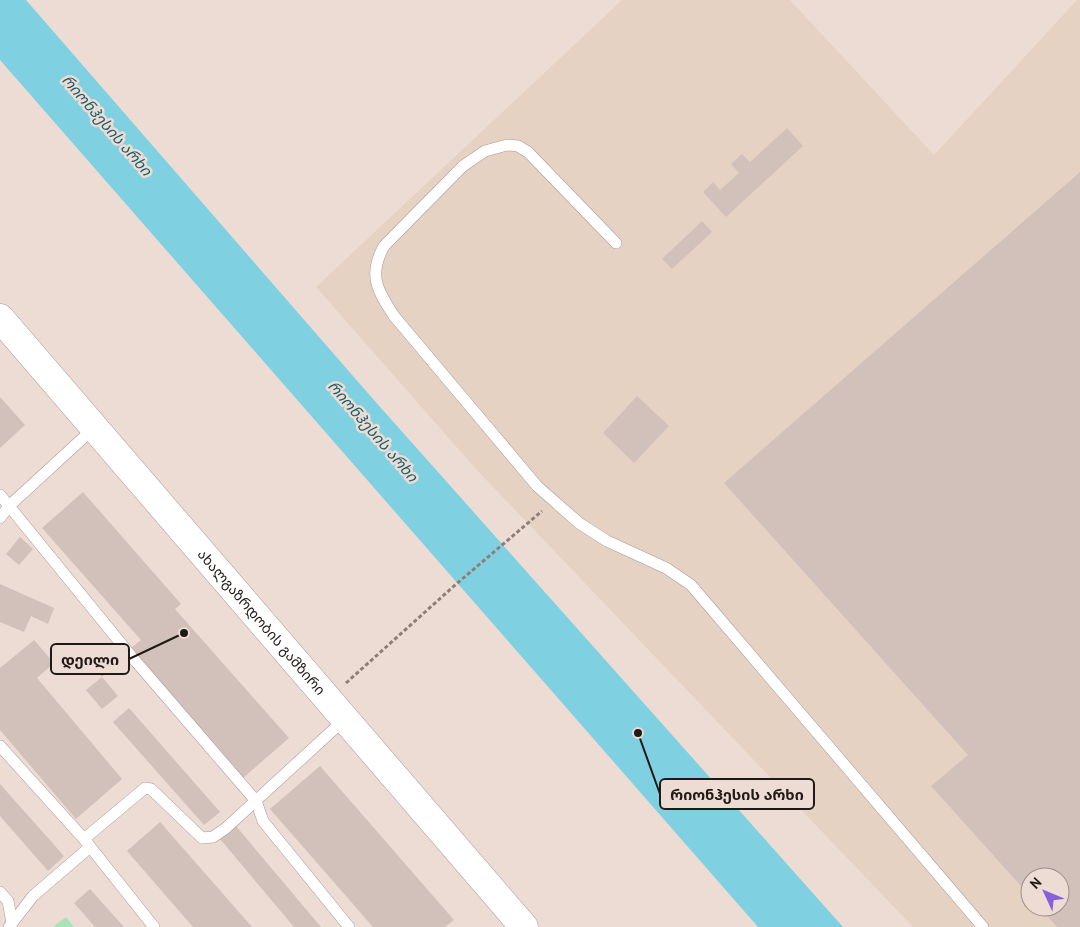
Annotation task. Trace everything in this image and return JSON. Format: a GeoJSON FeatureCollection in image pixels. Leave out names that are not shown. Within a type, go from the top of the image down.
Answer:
{"type":"FeatureCollection","features":[{"type":"Feature","properties":{"kind":"main road","name":"ახალგაზრდობის გამზირი"},"geometry":{"type":"LineString","coordinates":[[0,318],[524,927]]}},
{"type":"Feature","properties":{"kind":"lane"},"geometry":{"type":"LineString","coordinates":[[616,243],[528,152],[518,146],[507,145],[485,151],[463,166],[384,246],[375,261],[374,279],[382,298],[394,316],[537,486],[579,523],[608,541],[666,568],[691,585],[983,927]]}},
{"type":"Feature","properties":{"kind":"lane"},"geometry":{"type":"LineString","coordinates":[[0,518],[9,506],[95,427]]}},
{"type":"Feature","properties":{"kind":"lane"},"geometry":{"type":"LineString","coordinates":[[0,495],[132,657],[256,801],[263,821],[349,927]]}},
{"type":"Feature","properties":{"kind":"lane"},"geometry":{"type":"LineString","coordinates":[[11,925],[33,896],[145,788],[151,788],[202,838],[213,837],[256,801],[336,709]]}},
{"type":"Feature","properties":{"kind":"lane"},"geometry":{"type":"LineString","coordinates":[[0,746],[87,843],[154,927]]}},
{"type":"Feature","properties":{"kind":"lane"},"geometry":{"type":"LineString","coordinates":[[0,892],[8,901],[11,925]]}},
{"type":"Feature","properties":{"kind":"path"},"geometry":{"type":"LineString","coordinates":[[336,709],[454,586],[532,520]]}},
{"type":"Feature","properties":{"kind":"shaded area"},"geometry":{"type":"Polygon","coordinates":[[[622,0],[790,0],[934,155],[1077,0],[1080,0],[1080,927],[913,927],[475,468],[316,287],[622,0]]]}},
{"type":"Feature","properties":{"kind":"green space"},"geometry":{"type":"Polygon","coordinates":[[[66,917],[74,927],[53,927],[66,917]]]}},
{"type":"Feature","properties":{"kind":"water"},"geometry":{"type":"Polygon","coordinates":[[[0,0],[26,0],[373,399],[843,927],[758,927],[0,60],[0,0]]]}},
{"type":"Feature","properties":{"kind":"building"},"geometry":{"type":"Polygon","coordinates":[[[787,128],[803,146],[726,217],[703,192],[713,182],[720,190],[739,173],[731,164],[742,154],[750,162],[787,128]]]}},
{"type":"Feature","properties":{"kind":"building"},"geometry":{"type":"Polygon","coordinates":[[[1080,172],[1080,927],[1057,927],[1048,917],[1070,917],[1070,867],[1020,867],[1020,885],[931,786],[968,755],[724,483],[1080,172]]]}},
{"type":"Feature","properties":{"kind":"building"},"geometry":{"type":"Polygon","coordinates":[[[702,221],[712,232],[672,269],[662,259],[702,221]]]}},
{"type":"Feature","properties":{"kind":"building"},"geometry":{"type":"Polygon","coordinates":[[[637,396],[669,426],[634,463],[603,433],[637,396]]]}},
{"type":"Feature","properties":{"kind":"building"},"geometry":{"type":"Polygon","coordinates":[[[0,397],[25,425],[0,448],[0,397]]]}},
{"type":"Feature","properties":{"kind":"building"},"geometry":{"type":"Polygon","coordinates":[[[83,492],[181,604],[175,609],[289,738],[243,778],[130,649],[141,640],[42,528],[83,492]]]}},
{"type":"Feature","properties":{"kind":"building"},"geometry":{"type":"Polygon","coordinates":[[[20,537],[33,549],[19,565],[6,554],[20,537]]]}},
{"type":"Feature","properties":{"kind":"building"},"geometry":{"type":"Polygon","coordinates":[[[0,584],[54,608],[48,624],[31,616],[24,632],[0,622],[0,584]]]}},
{"type":"Feature","properties":{"kind":"building"},"geometry":{"type":"Polygon","coordinates":[[[34,640],[54,663],[37,678],[122,779],[76,819],[0,730],[0,668],[34,640]]]}},
{"type":"Feature","properties":{"kind":"building"},"geometry":{"type":"Polygon","coordinates":[[[95,650],[112,668],[102,677],[86,659],[95,650]]]}},
{"type":"Feature","properties":{"kind":"building"},"geometry":{"type":"Polygon","coordinates":[[[102,677],[118,696],[102,709],[86,690],[102,677]]]}},
{"type":"Feature","properties":{"kind":"building"},"geometry":{"type":"Polygon","coordinates":[[[129,708],[220,812],[204,825],[113,722],[129,708]]]}},
{"type":"Feature","properties":{"kind":"building"},"geometry":{"type":"Polygon","coordinates":[[[320,766],[454,920],[445,927],[373,927],[270,809],[320,766]]]}},
{"type":"Feature","properties":{"kind":"building"},"geometry":{"type":"Polygon","coordinates":[[[0,784],[64,856],[48,871],[0,816],[0,784]]]}},
{"type":"Feature","properties":{"kind":"building"},"geometry":{"type":"Polygon","coordinates":[[[160,822],[252,927],[193,927],[127,851],[160,822]]]}},
{"type":"Feature","properties":{"kind":"building"},"geometry":{"type":"Polygon","coordinates":[[[236,826],[321,927],[294,927],[220,839],[236,826]]]}},
{"type":"Feature","properties":{"kind":"building"},"geometry":{"type":"Polygon","coordinates":[[[90,889],[124,927],[95,927],[74,903],[90,889]]]}},
{"type":"Feature","properties":{"kind":"place","name":"დეილი"},"geometry":{"type":"Point","coordinates":[184,633]}},
{"type":"Feature","properties":{"kind":"place","name":"რიონჰესის არხი"},"geometry":{"type":"Point","coordinates":[638,733]}}]}
